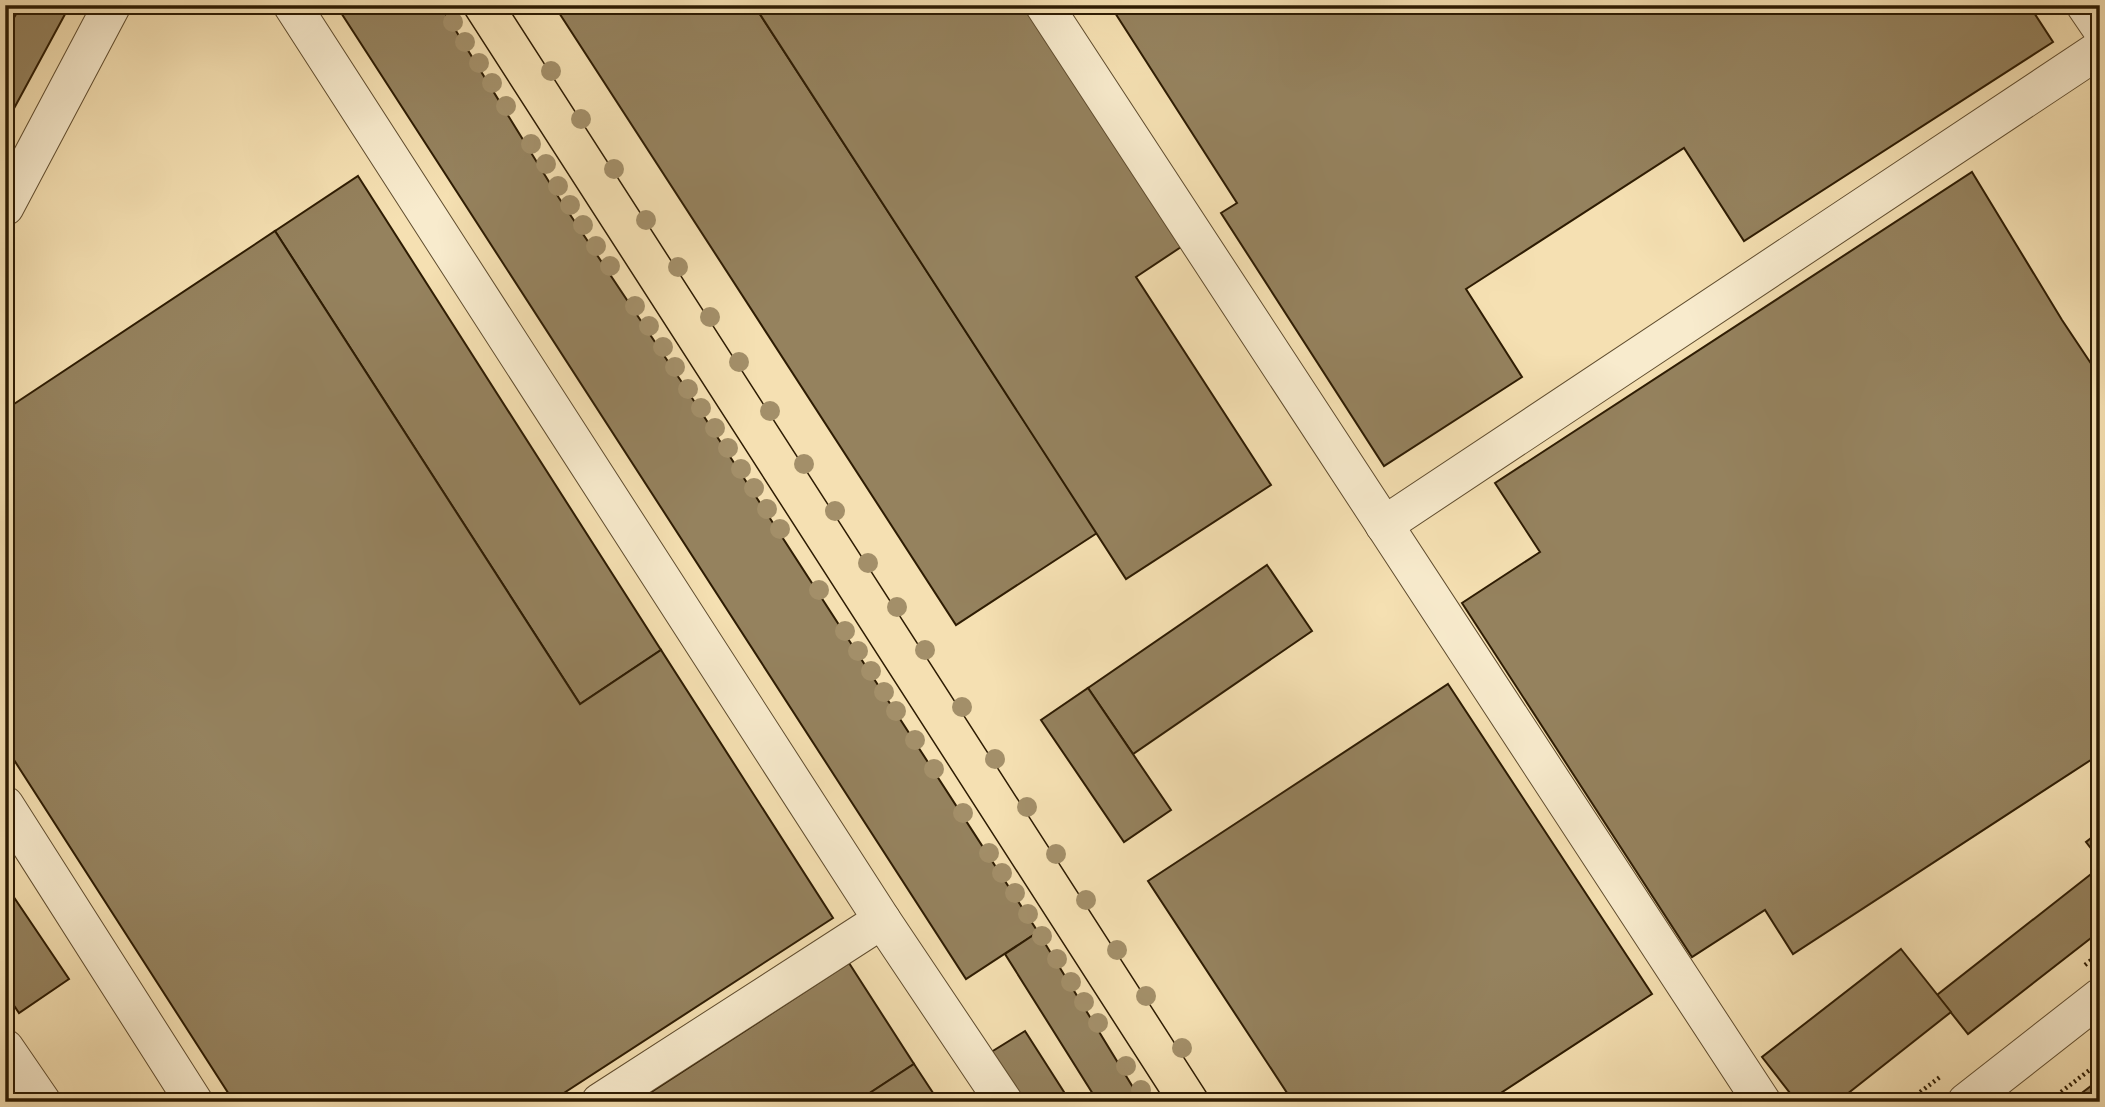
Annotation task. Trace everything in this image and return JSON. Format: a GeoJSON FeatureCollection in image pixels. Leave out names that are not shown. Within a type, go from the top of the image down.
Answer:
{"type":"FeatureCollection","features":[{"type":"Feature","properties":{"kind":"main road"},"geometry":{"type":"LineString","coordinates":[[483,5],[1189,1102]]}},
{"type":"Feature","properties":{"kind":"street"},"geometry":{"type":"LineString","coordinates":[[5,207],[112,5]]}},
{"type":"Feature","properties":{"kind":"street"},"geometry":{"type":"LineString","coordinates":[[292,5],[882,920],[1004,1102]]}},
{"type":"Feature","properties":{"kind":"street"},"geometry":{"type":"LineString","coordinates":[[1044,5],[1762,1102]]}},
{"type":"Feature","properties":{"kind":"street"},"geometry":{"type":"LineString","coordinates":[[2085,5],[2100,27]]}},
{"type":"Feature","properties":{"kind":"street"},"geometry":{"type":"LineString","coordinates":[[1384,525],[2100,49]]}},
{"type":"Feature","properties":{"kind":"street"},"geometry":{"type":"LineString","coordinates":[[5,805],[194,1102]]}},
{"type":"Feature","properties":{"kind":"street"},"geometry":{"type":"LineString","coordinates":[[600,1102],[882,920]]}},
{"type":"Feature","properties":{"kind":"street"},"geometry":{"type":"LineString","coordinates":[[1966,1102],[2100,997]]}},
{"type":"Feature","properties":{"kind":"street"},"geometry":{"type":"LineString","coordinates":[[5,1048],[42,1102]]}},
{"type":"Feature","properties":{"kind":"path"},"geometry":{"type":"LineString","coordinates":[[2048,1102],[2100,1062]]}},
{"type":"Feature","properties":{"kind":"building"},"geometry":{"type":"Polygon","coordinates":[[[21,5],[70,5],[5,125],[5,34],[21,5]]]}},
{"type":"Feature","properties":{"kind":"building"},"geometry":{"type":"Polygon","coordinates":[[[336,5],[440,5],[559,198],[681,381],[1038,932],[966,979],[336,5]]]}},
{"type":"Feature","properties":{"kind":"building"},"geometry":{"type":"Polygon","coordinates":[[[554,5],[754,5],[1097,533],[956,625],[554,5]]]}},
{"type":"Feature","properties":{"kind":"building"},"geometry":{"type":"Polygon","coordinates":[[[754,5],[1023,5],[1181,247],[1136,277],[1271,485],[1126,579],[754,5]]]}},
{"type":"Feature","properties":{"kind":"building"},"geometry":{"type":"Polygon","coordinates":[[[1110,5],[2029,5],[2053,42],[1744,241],[1684,148],[1466,289],[1522,377],[1384,466],[1221,213],[1237,203],[1110,5]]]}},
{"type":"Feature","properties":{"kind":"building"},"geometry":{"type":"Polygon","coordinates":[[[1972,172],[2100,377],[2100,754],[1793,954],[1765,910],[1692,957],[1462,603],[1540,552],[1495,483],[1972,172]]]}},
{"type":"Feature","properties":{"kind":"building"},"geometry":{"type":"Polygon","coordinates":[[[358,176],[661,650],[580,704],[275,231],[358,176]]]}},
{"type":"Feature","properties":{"kind":"building"},"geometry":{"type":"Polygon","coordinates":[[[275,231],[580,704],[661,650],[833,918],[550,1102],[234,1102],[5,746],[5,410],[275,231]]]}},
{"type":"Feature","properties":{"kind":"building"},"geometry":{"type":"Polygon","coordinates":[[[1267,565],[1312,631],[1133,754],[1088,688],[1267,565]]]}},
{"type":"Feature","properties":{"kind":"building"},"geometry":{"type":"Polygon","coordinates":[[[1448,684],[1652,994],[1487,1102],[1293,1102],[1148,881],[1448,684]]]}},
{"type":"Feature","properties":{"kind":"building"},"geometry":{"type":"Polygon","coordinates":[[[1088,688],[1171,810],[1124,842],[1041,720],[1088,688]]]}},
{"type":"Feature","properties":{"kind":"building"},"geometry":{"type":"Polygon","coordinates":[[[2100,831],[2100,860],[2086,842],[2100,831]]]}},
{"type":"Feature","properties":{"kind":"building"},"geometry":{"type":"Polygon","coordinates":[[[2100,867],[2100,931],[1968,1034],[1937,995],[2100,867]]]}},
{"type":"Feature","properties":{"kind":"building"},"geometry":{"type":"Polygon","coordinates":[[[5,884],[69,979],[19,1013],[5,992],[5,884]]]}},
{"type":"Feature","properties":{"kind":"building"},"geometry":{"type":"Polygon","coordinates":[[[1038,932],[1142,1102],[1098,1102],[1005,954],[1038,932]]]}},
{"type":"Feature","properties":{"kind":"building"},"geometry":{"type":"Polygon","coordinates":[[[1901,949],[1951,1012],[1837,1102],[1797,1102],[1762,1057],[1901,949]]]}},
{"type":"Feature","properties":{"kind":"building"},"geometry":{"type":"Polygon","coordinates":[[[849,963],[914,1064],[856,1102],[636,1102],[849,963]]]}},
{"type":"Feature","properties":{"kind":"building"},"geometry":{"type":"Polygon","coordinates":[[[1025,1031],[1064,1092],[1049,1102],[1019,1102],[988,1054],[1025,1031]]]}},
{"type":"Feature","properties":{"kind":"building"},"geometry":{"type":"Polygon","coordinates":[[[914,1064],[939,1102],[856,1102],[914,1064]]]}},
{"type":"Feature","properties":{"kind":"building"},"geometry":{"type":"Polygon","coordinates":[[[2100,1079],[2100,1102],[2070,1102],[2100,1079]]]}}]}
